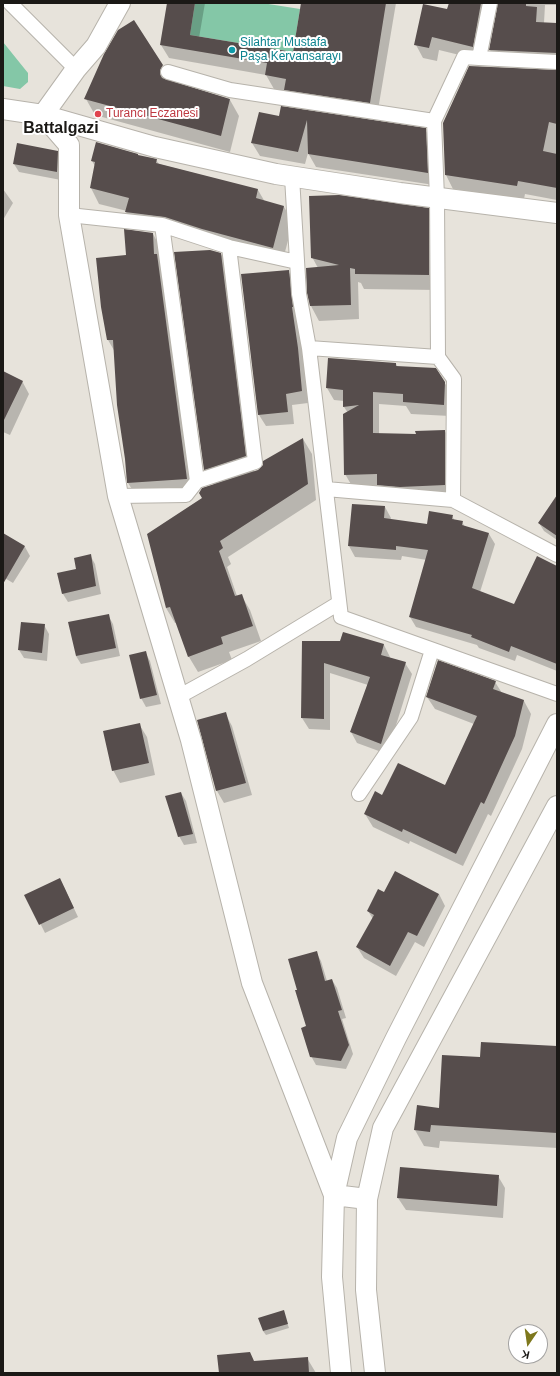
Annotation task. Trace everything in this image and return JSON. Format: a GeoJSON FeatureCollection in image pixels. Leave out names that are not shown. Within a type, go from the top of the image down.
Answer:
{"type":"FeatureCollection","features":[{"type":"Feature","properties":{"kind":"street"},"geometry":{"type":"LineString","coordinates":[[10,3],[76,69]]}},
{"type":"Feature","properties":{"kind":"street"},"geometry":{"type":"LineString","coordinates":[[43,115],[76,69],[96,46],[120,3]]}},
{"type":"Feature","properties":{"kind":"street"},"geometry":{"type":"LineString","coordinates":[[479,58],[490,3]]}},
{"type":"Feature","properties":{"kind":"street"},"geometry":{"type":"LineString","coordinates":[[453,500],[454,379],[438,358],[437,198],[434,121],[464,57],[557,62]]}},
{"type":"Feature","properties":{"kind":"street"},"geometry":{"type":"LineString","coordinates":[[168,72],[230,90],[434,121]]}},
{"type":"Feature","properties":{"kind":"street"},"geometry":{"type":"LineString","coordinates":[[3,109],[43,115],[155,147],[276,174],[437,198],[557,213]]}},
{"type":"Feature","properties":{"kind":"street"},"geometry":{"type":"LineString","coordinates":[[43,115],[69,145],[69,215],[118,496],[193,748],[252,982],[334,1195]]}},
{"type":"Feature","properties":{"kind":"street"},"geometry":{"type":"LineString","coordinates":[[292,177],[298,294],[309,348],[341,617],[557,694]]}},
{"type":"Feature","properties":{"kind":"street"},"geometry":{"type":"LineString","coordinates":[[69,215],[162,224],[229,247],[297,262]]}},
{"type":"Feature","properties":{"kind":"street"},"geometry":{"type":"LineString","coordinates":[[162,224],[197,481]]}},
{"type":"Feature","properties":{"kind":"street"},"geometry":{"type":"LineString","coordinates":[[118,496],[186,495],[197,481],[256,462],[229,247]]}},
{"type":"Feature","properties":{"kind":"street"},"geometry":{"type":"LineString","coordinates":[[309,348],[438,358]]}},
{"type":"Feature","properties":{"kind":"street"},"geometry":{"type":"LineString","coordinates":[[326,490],[453,500],[557,555]]}},
{"type":"Feature","properties":{"kind":"street"},"geometry":{"type":"LineString","coordinates":[[178,696],[247,659],[339,603]]}},
{"type":"Feature","properties":{"kind":"street"},"geometry":{"type":"LineString","coordinates":[[358,794],[411,717],[432,650]]}},
{"type":"Feature","properties":{"kind":"street"},"geometry":{"type":"LineString","coordinates":[[341,1373],[332,1277],[334,1195],[347,1138],[396,1038],[557,724]]}},
{"type":"Feature","properties":{"kind":"street"},"geometry":{"type":"LineString","coordinates":[[376,1373],[366,1290],[366,1199],[383,1128],[557,806]]}},
{"type":"Feature","properties":{"kind":"street"},"geometry":{"type":"LineString","coordinates":[[334,1195],[366,1199]]}},
{"type":"Feature","properties":{"kind":"green space"},"geometry":{"type":"Polygon","coordinates":[[[195,3],[262,3],[300,9],[293,52],[190,35],[195,3]]]}},
{"type":"Feature","properties":{"kind":"green space"},"geometry":{"type":"Polygon","coordinates":[[[3,42],[28,73],[28,82],[20,89],[3,86],[3,42]]]}},
{"type":"Feature","properties":{"kind":"building","name":"Silahtar Mustafa Paşa Kervansarayı"},"geometry":{"type":"Polygon","coordinates":[[[167,3],[195,3],[190,35],[293,52],[301,3],[386,3],[370,103],[284,90],[286,79],[265,75],[267,63],[160,45],[167,3]]]}},
{"type":"Feature","properties":{"kind":"building"},"geometry":{"type":"Polygon","coordinates":[[[449,3],[481,3],[473,47],[432,37],[429,48],[414,45],[423,4],[447,9],[449,3]]]}},
{"type":"Feature","properties":{"kind":"building"},"geometry":{"type":"Polygon","coordinates":[[[498,3],[526,3],[526,6],[537,7],[536,22],[557,23],[557,53],[489,50],[498,3]]]}},
{"type":"Feature","properties":{"kind":"building"},"geometry":{"type":"Polygon","coordinates":[[[134,20],[163,65],[160,70],[162,78],[230,99],[221,136],[84,99],[104,54],[118,30],[134,20]]]}},
{"type":"Feature","properties":{"kind":"building"},"geometry":{"type":"Polygon","coordinates":[[[469,66],[557,70],[557,124],[549,122],[543,151],[557,154],[557,188],[518,181],[517,186],[445,175],[443,123],[469,66]]]}},
{"type":"Feature","properties":{"kind":"building"},"geometry":{"type":"Polygon","coordinates":[[[281,106],[426,128],[428,173],[308,154],[307,120],[298,152],[251,143],[259,112],[279,116],[281,106]]]}},
{"type":"Feature","properties":{"kind":"building"},"geometry":{"type":"Polygon","coordinates":[[[96,142],[138,155],[157,159],[156,163],[258,189],[256,198],[284,206],[273,248],[202,229],[165,217],[125,212],[129,198],[90,188],[95,162],[91,161],[96,142]]]}},
{"type":"Feature","properties":{"kind":"building"},"geometry":{"type":"Polygon","coordinates":[[[17,143],[58,151],[57,172],[13,164],[17,143]]]}},
{"type":"Feature","properties":{"kind":"building"},"geometry":{"type":"Polygon","coordinates":[[[339,195],[429,208],[429,275],[355,274],[355,269],[350,268],[351,305],[310,306],[307,293],[306,268],[339,265],[311,258],[309,196],[339,195]]]}},
{"type":"Feature","properties":{"kind":"building"},"geometry":{"type":"Polygon","coordinates":[[[124,229],[153,233],[154,254],[157,254],[187,479],[127,483],[117,405],[113,340],[107,340],[101,307],[96,258],[126,255],[124,229]]]}},
{"type":"Feature","properties":{"kind":"building"},"geometry":{"type":"Polygon","coordinates":[[[210,250],[221,253],[246,456],[204,470],[174,252],[210,250]]]}},
{"type":"Feature","properties":{"kind":"building"},"geometry":{"type":"Polygon","coordinates":[[[289,270],[302,391],[286,394],[288,412],[258,415],[241,274],[289,270]]]}},
{"type":"Feature","properties":{"kind":"building"},"geometry":{"type":"Polygon","coordinates":[[[328,358],[396,363],[396,366],[436,368],[445,382],[444,405],[403,402],[403,394],[373,392],[373,433],[416,434],[415,431],[445,430],[445,485],[400,487],[377,485],[377,474],[344,475],[343,414],[359,405],[343,407],[343,390],[326,388],[328,358]]]}},
{"type":"Feature","properties":{"kind":"building"},"geometry":{"type":"Polygon","coordinates":[[[3,371],[23,381],[3,422],[3,371]]]}},
{"type":"Feature","properties":{"kind":"building"},"geometry":{"type":"Polygon","coordinates":[[[303,438],[308,484],[220,541],[223,548],[219,551],[235,596],[242,594],[253,626],[221,637],[223,644],[188,657],[170,607],[166,608],[147,534],[202,498],[199,493],[202,488],[258,470],[263,465],[263,461],[303,438]]]}},
{"type":"Feature","properties":{"kind":"building"},"geometry":{"type":"Polygon","coordinates":[[[557,495],[557,536],[538,523],[557,495]]]}},
{"type":"Feature","properties":{"kind":"building"},"geometry":{"type":"Polygon","coordinates":[[[352,504],[385,506],[384,518],[427,524],[429,511],[453,515],[452,519],[463,521],[462,525],[489,533],[472,588],[514,604],[537,556],[557,566],[557,664],[511,646],[509,652],[471,637],[472,635],[409,617],[428,550],[396,546],[396,550],[348,546],[352,504]]]}},
{"type":"Feature","properties":{"kind":"building"},"geometry":{"type":"Polygon","coordinates":[[[3,533],[25,546],[3,584],[3,533]]]}},
{"type":"Feature","properties":{"kind":"building"},"geometry":{"type":"Polygon","coordinates":[[[91,554],[96,586],[62,594],[57,573],[76,569],[74,558],[91,554]]]}},
{"type":"Feature","properties":{"kind":"building"},"geometry":{"type":"Polygon","coordinates":[[[109,614],[116,648],[76,656],[68,622],[109,614]]]}},
{"type":"Feature","properties":{"kind":"building"},"geometry":{"type":"Polygon","coordinates":[[[21,622],[45,624],[42,653],[18,650],[21,622]]]}},
{"type":"Feature","properties":{"kind":"building"},"geometry":{"type":"Polygon","coordinates":[[[343,632],[384,644],[381,655],[406,662],[381,744],[350,732],[370,677],[324,663],[324,719],[301,718],[302,641],[340,641],[343,632]]]}},
{"type":"Feature","properties":{"kind":"building"},"geometry":{"type":"Polygon","coordinates":[[[146,651],[157,695],[140,699],[129,655],[146,651]]]}},
{"type":"Feature","properties":{"kind":"building"},"geometry":{"type":"Polygon","coordinates":[[[438,660],[496,681],[493,689],[524,700],[515,736],[484,804],[481,802],[456,854],[403,829],[402,832],[364,814],[375,791],[382,795],[398,763],[445,785],[477,716],[426,697],[438,660]]]}},
{"type":"Feature","properties":{"kind":"building"},"geometry":{"type":"Polygon","coordinates":[[[226,712],[246,783],[216,791],[197,720],[226,712]]]}},
{"type":"Feature","properties":{"kind":"building"},"geometry":{"type":"Polygon","coordinates":[[[140,723],[149,763],[112,771],[103,731],[140,723]]]}},
{"type":"Feature","properties":{"kind":"building"},"geometry":{"type":"Polygon","coordinates":[[[181,792],[193,834],[178,837],[165,796],[181,792]]]}},
{"type":"Feature","properties":{"kind":"building"},"geometry":{"type":"Polygon","coordinates":[[[395,871],[439,894],[417,936],[408,932],[390,966],[356,947],[374,915],[367,911],[378,889],[384,892],[395,871]]]}},
{"type":"Feature","properties":{"kind":"building"},"geometry":{"type":"Polygon","coordinates":[[[60,878],[74,908],[39,925],[24,895],[60,878]]]}},
{"type":"Feature","properties":{"kind":"building"},"geometry":{"type":"Polygon","coordinates":[[[317,951],[325,981],[332,979],[342,1010],[338,1011],[349,1045],[341,1061],[310,1057],[301,1028],[306,1026],[295,990],[297,990],[288,959],[317,951]]]}},
{"type":"Feature","properties":{"kind":"building"},"geometry":{"type":"Polygon","coordinates":[[[481,1042],[557,1046],[557,1133],[431,1125],[430,1132],[414,1130],[417,1105],[439,1108],[442,1055],[480,1057],[481,1042]]]}},
{"type":"Feature","properties":{"kind":"building"},"geometry":{"type":"Polygon","coordinates":[[[400,1167],[499,1175],[497,1206],[397,1198],[400,1167]]]}},
{"type":"Feature","properties":{"kind":"building"},"geometry":{"type":"Polygon","coordinates":[[[284,1310],[288,1324],[263,1331],[258,1318],[284,1310]]]}},
{"type":"Feature","properties":{"kind":"building"},"geometry":{"type":"Polygon","coordinates":[[[250,1352],[254,1361],[308,1357],[309,1373],[219,1373],[217,1355],[250,1352]]]}},
{"type":"Feature","properties":{"kind":"place","name":"Silahtar Mustafa Paşa Kervansarayı"},"geometry":{"type":"Point","coordinates":[232,50]}},
{"type":"Feature","properties":{"kind":"place","name":"Turancı Eczanesi"},"geometry":{"type":"Point","coordinates":[98,114]}},
{"type":"Feature","properties":{"kind":"district","name":"Battalgazi"},"geometry":{"type":"Point","coordinates":[61,129]}}]}
